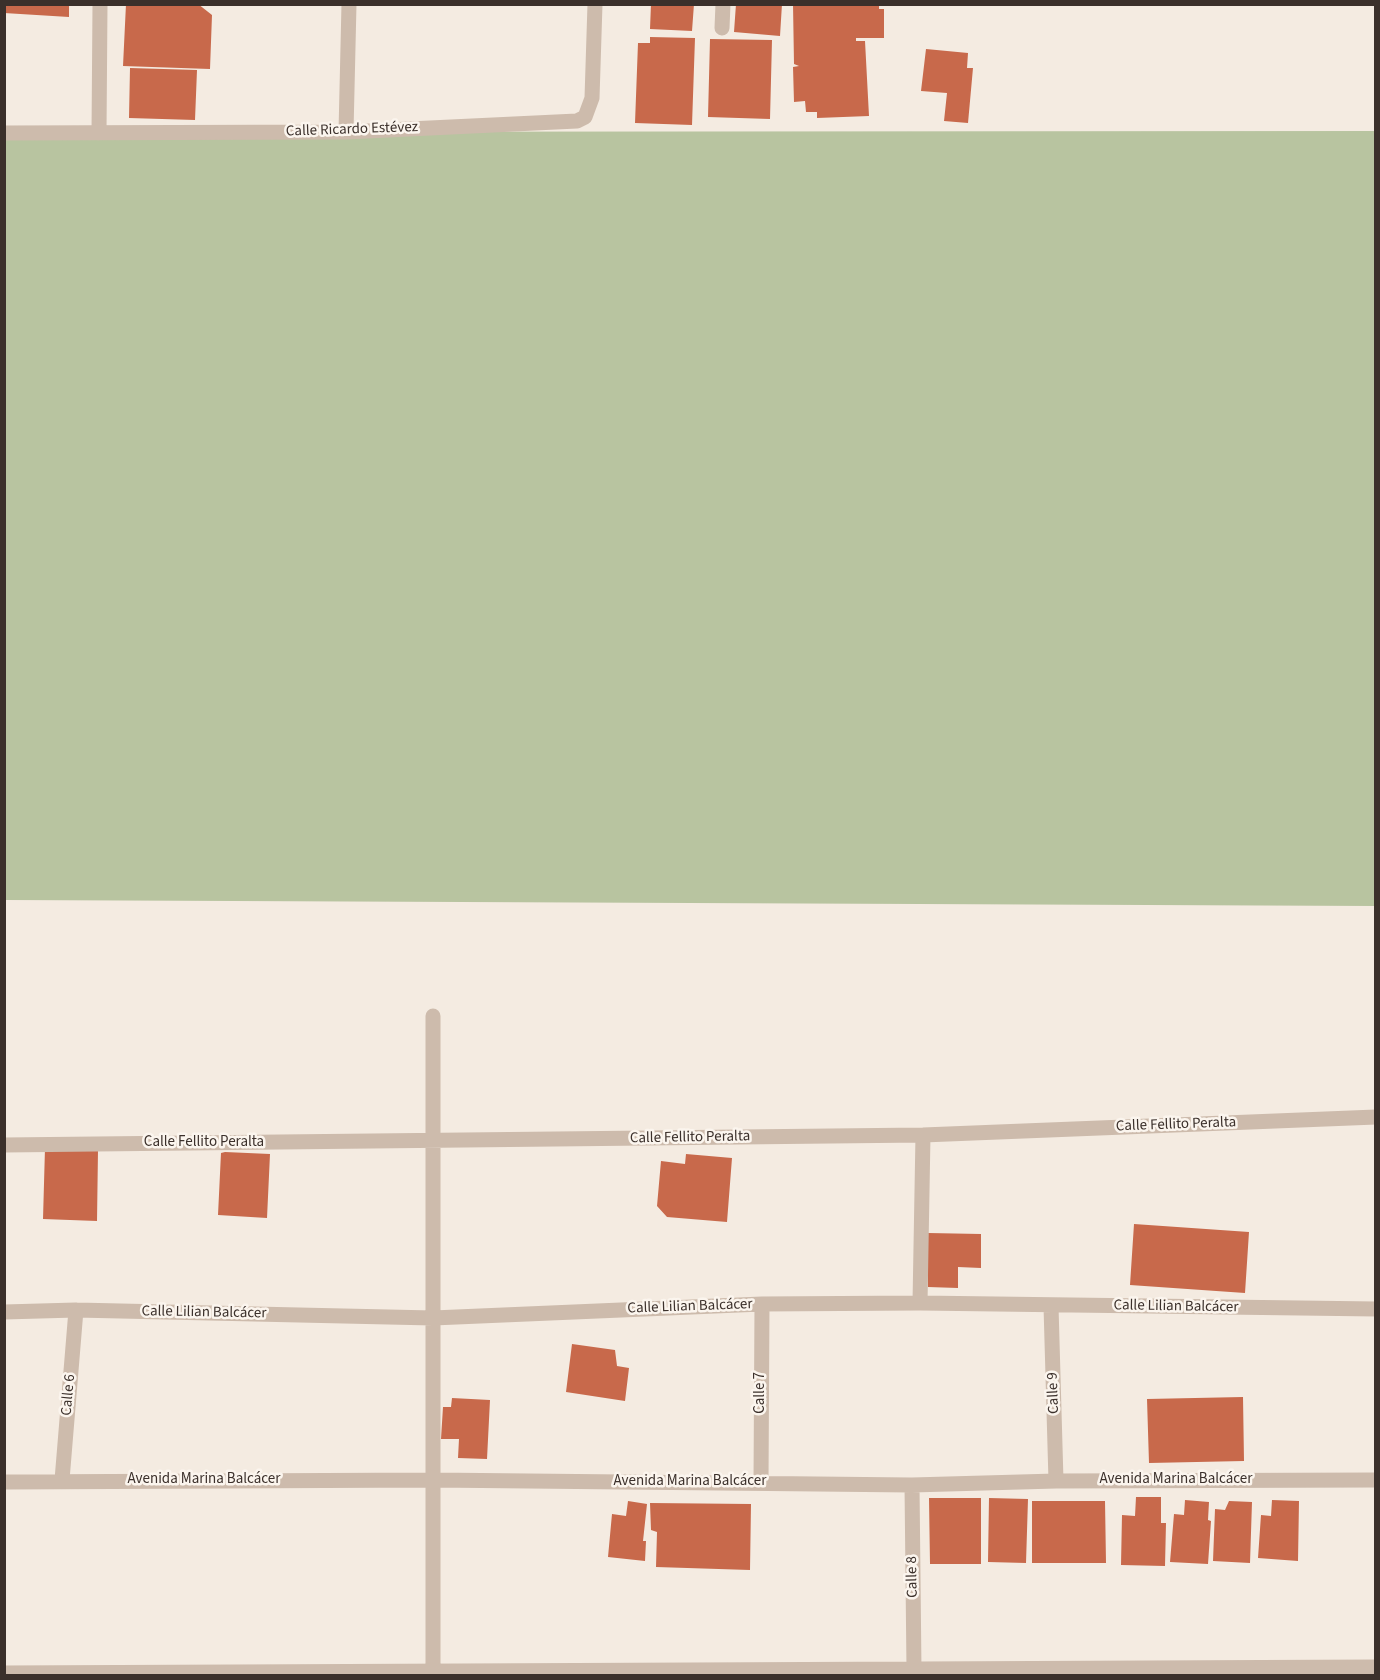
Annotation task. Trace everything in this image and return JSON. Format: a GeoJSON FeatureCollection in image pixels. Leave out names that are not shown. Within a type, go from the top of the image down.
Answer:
{"type":"FeatureCollection","features":[{"type":"Feature","properties":{"kind":"street"},"geometry":{"type":"LineString","coordinates":[[99,133],[100,4]]}},
{"type":"Feature","properties":{"kind":"street"},"geometry":{"type":"LineString","coordinates":[[345,132],[349,4]]}},
{"type":"Feature","properties":{"kind":"street","name":"Calle Ricardo Estévez"},"geometry":{"type":"LineString","coordinates":[[4,133],[345,132],[577,122],[585,117],[592,98],[596,4]]}},
{"type":"Feature","properties":{"kind":"street"},"geometry":{"type":"LineString","coordinates":[[722,28],[723,4]]}},
{"type":"Feature","properties":{"kind":"street"},"geometry":{"type":"LineString","coordinates":[[433,1016],[433,1674]]}},
{"type":"Feature","properties":{"kind":"street","name":"Calle Fellito Peralta"},"geometry":{"type":"LineString","coordinates":[[4,1145],[923,1135],[1376,1118]]}},
{"type":"Feature","properties":{"kind":"street"},"geometry":{"type":"LineString","coordinates":[[920,1303],[923,1135]]}},
{"type":"Feature","properties":{"kind":"street","name":"Calle Lilian Balcácer"},"geometry":{"type":"LineString","coordinates":[[4,1312],[76,1310],[433,1318],[762,1304],[920,1303],[1376,1309]]}},
{"type":"Feature","properties":{"kind":"street","name":"Calle 7"},"geometry":{"type":"LineString","coordinates":[[760,1482],[762,1304]]}},
{"type":"Feature","properties":{"kind":"street","name":"Calle 9"},"geometry":{"type":"LineString","coordinates":[[1051,1306],[1056,1481]]}},
{"type":"Feature","properties":{"kind":"street","name":"Calle 6"},"geometry":{"type":"LineString","coordinates":[[62,1480],[76,1310]]}},
{"type":"Feature","properties":{"kind":"street","name":"Avenida Marina Balcácer"},"geometry":{"type":"LineString","coordinates":[[4,1482],[433,1480],[912,1485],[1056,1481],[1376,1480]]}},
{"type":"Feature","properties":{"kind":"street","name":"Calle 8"},"geometry":{"type":"LineString","coordinates":[[912,1485],[914,1670]]}},
{"type":"Feature","properties":{"kind":"street"},"geometry":{"type":"LineString","coordinates":[[4,1673],[433,1674],[1376,1667]]}},
{"type":"Feature","properties":{"kind":"street"},"geometry":{"type":"LineString","coordinates":[[890,1676],[914,1670],[939,1676]]}},
{"type":"Feature","properties":{"kind":"green space"},"geometry":{"type":"Polygon","coordinates":[[[1375,131],[1375,906],[5,900],[5,132],[1375,131]]]}},
{"type":"Feature","properties":{"kind":"building"},"geometry":{"type":"Polygon","coordinates":[[[4,4],[69,4],[69,17],[4,13],[4,4]]]}},
{"type":"Feature","properties":{"kind":"building"},"geometry":{"type":"Polygon","coordinates":[[[126,4],[198,4],[212,15],[210,69],[123,66],[126,4]]]}},
{"type":"Feature","properties":{"kind":"building"},"geometry":{"type":"Polygon","coordinates":[[[651,4],[694,4],[692,31],[650,29],[651,4]]]}},
{"type":"Feature","properties":{"kind":"building"},"geometry":{"type":"Polygon","coordinates":[[[736,4],[782,4],[780,36],[734,32],[736,4]]]}},
{"type":"Feature","properties":{"kind":"building"},"geometry":{"type":"Polygon","coordinates":[[[793,4],[879,4],[879,9],[884,9],[884,38],[856,38],[856,41],[865,41],[869,116],[817,118],[817,112],[806,112],[805,101],[794,102],[793,67],[799,66],[794,64],[793,4]]]}},
{"type":"Feature","properties":{"kind":"building"},"geometry":{"type":"Polygon","coordinates":[[[650,37],[695,38],[692,125],[635,123],[638,43],[650,43],[650,37]]]}},
{"type":"Feature","properties":{"kind":"building"},"geometry":{"type":"Polygon","coordinates":[[[710,39],[772,40],[770,119],[708,117],[710,39]]]}},
{"type":"Feature","properties":{"kind":"building"},"geometry":{"type":"Polygon","coordinates":[[[926,49],[968,53],[967,68],[973,68],[968,123],[944,121],[947,93],[921,91],[926,49]]]}},
{"type":"Feature","properties":{"kind":"building"},"geometry":{"type":"Polygon","coordinates":[[[130,68],[197,70],[195,120],[129,118],[130,68]]]}},
{"type":"Feature","properties":{"kind":"building"},"geometry":{"type":"Polygon","coordinates":[[[45,1148],[98,1150],[97,1221],[43,1219],[45,1148]]]}},
{"type":"Feature","properties":{"kind":"building"},"geometry":{"type":"Polygon","coordinates":[[[221,1153],[270,1154],[267,1218],[218,1215],[221,1153]]]}},
{"type":"Feature","properties":{"kind":"building"},"geometry":{"type":"Polygon","coordinates":[[[686,1154],[732,1158],[727,1222],[667,1217],[657,1206],[661,1161],[685,1164],[686,1154]]]}},
{"type":"Feature","properties":{"kind":"building"},"geometry":{"type":"Polygon","coordinates":[[[1134,1224],[1249,1232],[1245,1293],[1130,1285],[1134,1224]]]}},
{"type":"Feature","properties":{"kind":"building"},"geometry":{"type":"Polygon","coordinates":[[[928,1233],[981,1234],[981,1268],[958,1267],[958,1288],[928,1287],[928,1233]]]}},
{"type":"Feature","properties":{"kind":"building"},"geometry":{"type":"Polygon","coordinates":[[[572,1344],[615,1350],[617,1366],[629,1368],[625,1401],[566,1392],[572,1344]]]}},
{"type":"Feature","properties":{"kind":"building"},"geometry":{"type":"Polygon","coordinates":[[[1243,1397],[1244,1461],[1149,1463],[1147,1399],[1243,1397]]]}},
{"type":"Feature","properties":{"kind":"building"},"geometry":{"type":"Polygon","coordinates":[[[452,1398],[490,1400],[487,1459],[458,1458],[459,1439],[441,1439],[443,1407],[451,1407],[452,1398]]]}},
{"type":"Feature","properties":{"kind":"building"},"geometry":{"type":"Polygon","coordinates":[[[1136,1497],[1161,1497],[1161,1523],[1166,1523],[1165,1566],[1121,1565],[1122,1515],[1135,1516],[1136,1497]]]}},
{"type":"Feature","properties":{"kind":"building"},"geometry":{"type":"Polygon","coordinates":[[[929,1498],[981,1498],[981,1564],[930,1564],[929,1498]]]}},
{"type":"Feature","properties":{"kind":"building"},"geometry":{"type":"Polygon","coordinates":[[[989,1498],[1028,1499],[1026,1563],[988,1562],[989,1498]]]}},
{"type":"Feature","properties":{"kind":"building"},"geometry":{"type":"Polygon","coordinates":[[[1185,1500],[1209,1502],[1208,1520],[1211,1521],[1208,1564],[1170,1562],[1174,1514],[1184,1515],[1185,1500]]]}},
{"type":"Feature","properties":{"kind":"building"},"geometry":{"type":"Polygon","coordinates":[[[1272,1500],[1299,1501],[1298,1561],[1258,1558],[1261,1515],[1271,1516],[1272,1500]]]}},
{"type":"Feature","properties":{"kind":"building"},"geometry":{"type":"Polygon","coordinates":[[[628,1501],[647,1504],[643,1541],[646,1541],[645,1561],[608,1557],[612,1514],[626,1516],[628,1501]]]}},
{"type":"Feature","properties":{"kind":"building"},"geometry":{"type":"Polygon","coordinates":[[[1032,1501],[1105,1501],[1106,1563],[1032,1563],[1032,1501]]]}},
{"type":"Feature","properties":{"kind":"building"},"geometry":{"type":"Polygon","coordinates":[[[1229,1501],[1252,1502],[1250,1563],[1213,1561],[1215,1509],[1225,1510],[1229,1501]]]}},
{"type":"Feature","properties":{"kind":"building"},"geometry":{"type":"Polygon","coordinates":[[[650,1503],[751,1504],[750,1570],[656,1567],[657,1532],[651,1530],[650,1503]]]}}]}
